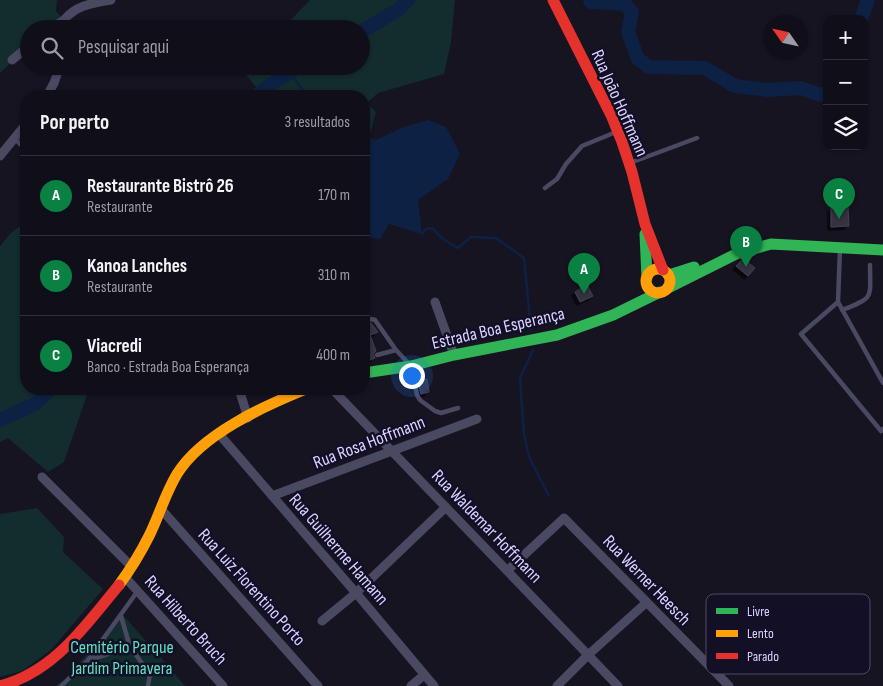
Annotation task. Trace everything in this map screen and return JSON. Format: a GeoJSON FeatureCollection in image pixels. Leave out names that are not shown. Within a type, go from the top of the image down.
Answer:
{"type":"FeatureCollection","features":[{"type":"Feature","properties":{"kind":"street"},"geometry":{"type":"LineString","coordinates":[[66,20],[70,12],[78,8],[88,4],[111,0]]}},
{"type":"Feature","properties":{"kind":"street","name":"Rua João Hoffmann"},"geometry":{"type":"LineString","coordinates":[[553,0],[617,132],[629,163],[645,224],[666,272]]}},
{"type":"Feature","properties":{"kind":"street"},"geometry":{"type":"LineString","coordinates":[[12,60],[20,53]]}},
{"type":"Feature","properties":{"kind":"street"},"geometry":{"type":"LineString","coordinates":[[52,90],[57,75]]}},
{"type":"Feature","properties":{"kind":"street"},"geometry":{"type":"LineString","coordinates":[[0,156],[20,131]]}},
{"type":"Feature","properties":{"kind":"street","name":"Rua João Hoffmann"},"geometry":{"type":"LineString","coordinates":[[645,224],[648,282]]}},
{"type":"Feature","properties":{"kind":"street"},"geometry":{"type":"LineString","coordinates":[[636,304],[648,282],[649,274],[655,270],[666,272],[696,266],[744,245],[771,239],[883,244]]}},
{"type":"Feature","properties":{"kind":"street","name":"Estrada Boa Esperança"},"geometry":{"type":"LineString","coordinates":[[370,372],[411,366],[454,355],[557,336],[636,304],[736,254],[771,244],[883,250]]}},
{"type":"Feature","properties":{"kind":"street"},"geometry":{"type":"LineString","coordinates":[[648,282],[653,291],[664,290],[670,282],[666,272]]}},
{"type":"Feature","properties":{"kind":"street"},"geometry":{"type":"LineString","coordinates":[[436,302],[454,355]]}},
{"type":"Feature","properties":{"kind":"street"},"geometry":{"type":"LineString","coordinates":[[241,395],[248,418]]}},
{"type":"Feature","properties":{"kind":"street"},"geometry":{"type":"LineString","coordinates":[[0,686],[25,678],[48,664],[66,646],[125,577],[144,547],[173,482],[184,463],[219,434],[291,395]]}},
{"type":"Feature","properties":{"kind":"street","name":"Rua Waldemar Hoffmann"},"geometry":{"type":"LineString","coordinates":[[338,395],[618,686]]}},
{"type":"Feature","properties":{"kind":"street","name":"Rua Rosa Hoffmann"},"geometry":{"type":"LineString","coordinates":[[272,496],[477,419]]}},
{"type":"Feature","properties":{"kind":"street","name":"Rua Guilherme Hamann"},"geometry":{"type":"LineString","coordinates":[[219,434],[434,686]]}},
{"type":"Feature","properties":{"kind":"street"},"geometry":{"type":"LineString","coordinates":[[42,476],[132,567]]}},
{"type":"Feature","properties":{"kind":"street"},"geometry":{"type":"LineString","coordinates":[[322,621],[356,593],[446,507]]}},
{"type":"Feature","properties":{"kind":"street","name":"Rua Luiz Florentino Porto"},"geometry":{"type":"LineString","coordinates":[[161,509],[318,686]]}},
{"type":"Feature","properties":{"kind":"street","name":"Rua Werner Heesch"},"geometry":{"type":"LineString","coordinates":[[508,570],[564,518],[706,662]]}},
{"type":"Feature","properties":{"kind":"street","name":"Rua Hilberto Bruch"},"geometry":{"type":"LineString","coordinates":[[125,577],[223,686]]}},
{"type":"Feature","properties":{"kind":"street"},"geometry":{"type":"LineString","coordinates":[[557,686],[588,655],[647,602]]}},
{"type":"Feature","properties":{"kind":"street","name":"Rua Werner Heesch"},"geometry":{"type":"LineString","coordinates":[[717,674],[729,686]]}},
{"type":"Feature","properties":{"kind":"street"},"geometry":{"type":"LineString","coordinates":[[411,686],[424,675]]}},
{"type":"Feature","properties":{"kind":"lane"},"geometry":{"type":"LineString","coordinates":[[545,188],[557,179],[566,164],[582,146],[617,132]]}},
{"type":"Feature","properties":{"kind":"lane"},"geometry":{"type":"LineString","coordinates":[[14,138],[20,144]]}},
{"type":"Feature","properties":{"kind":"lane"},"geometry":{"type":"LineString","coordinates":[[629,163],[697,138]]}},
{"type":"Feature","properties":{"kind":"lane"},"geometry":{"type":"LineString","coordinates":[[840,248],[838,302],[883,383]]}},
{"type":"Feature","properties":{"kind":"lane"},"geometry":{"type":"LineString","coordinates":[[842,310],[865,301],[870,294],[870,265]]}},
{"type":"Feature","properties":{"kind":"lane"},"geometry":{"type":"LineString","coordinates":[[838,302],[801,334],[881,431],[883,429]]}},
{"type":"Feature","properties":{"kind":"lane"},"geometry":{"type":"LineString","coordinates":[[370,319],[375,320],[396,350],[411,366],[417,395],[423,402],[441,413],[458,408]]}},
{"type":"Feature","properties":{"kind":"lane"},"geometry":{"type":"LineString","coordinates":[[378,355],[396,350]]}},
{"type":"Feature","properties":{"kind":"lane"},"geometry":{"type":"LineString","coordinates":[[61,686],[88,660],[138,591]]}},
{"type":"Feature","properties":{"kind":"lane"},"geometry":{"type":"LineString","coordinates":[[121,616],[130,647],[150,674],[148,686]]}},
{"type":"Feature","properties":{"kind":"lane"},"geometry":{"type":"LineString","coordinates":[[88,660],[130,647]]}},
{"type":"Feature","properties":{"kind":"green space"},"geometry":{"type":"Polygon","coordinates":[[[0,0],[57,0],[56,11],[64,20],[20,20],[20,54],[0,73],[0,0]]]}},
{"type":"Feature","properties":{"kind":"green space"},"geometry":{"type":"Polygon","coordinates":[[[310,0],[455,0],[451,42],[444,74],[378,93],[370,100],[370,90],[254,90],[256,87],[246,75],[370,75],[370,20],[291,20],[310,0]]]}},
{"type":"Feature","properties":{"kind":"green space"},"geometry":{"type":"Polygon","coordinates":[[[370,106],[376,112],[370,134],[370,106]]]}},
{"type":"Feature","properties":{"kind":"green space"},"geometry":{"type":"Polygon","coordinates":[[[20,226],[20,395],[87,395],[64,462],[48,472],[8,438],[0,442],[0,246],[20,226]]]}},
{"type":"Feature","properties":{"kind":"green space"},"geometry":{"type":"Polygon","coordinates":[[[37,508],[64,537],[63,552],[103,589],[51,650],[22,671],[0,677],[0,514],[37,508]]]}},
{"type":"Feature","properties":{"kind":"green space","name":"Cemitério Parque Jardim Primavera"},"geometry":{"type":"Polygon","coordinates":[[[121,613],[185,686],[55,686],[65,680],[121,613]]]}},
{"type":"Feature","properties":{"kind":"water"},"geometry":{"type":"Polygon","coordinates":[[[428,120],[446,127],[460,154],[448,179],[418,200],[422,234],[389,224],[380,239],[370,237],[370,138],[376,140],[401,128],[428,120]]]}},
{"type":"Feature","properties":{"kind":"building"},"geometry":{"type":"Polygon","coordinates":[[[848,207],[849,226],[831,227],[831,208],[848,207]]]}},
{"type":"Feature","properties":{"kind":"building"},"geometry":{"type":"Polygon","coordinates":[[[745,260],[755,268],[748,276],[736,266],[745,260]]]}},
{"type":"Feature","properties":{"kind":"building"},"geometry":{"type":"Polygon","coordinates":[[[587,285],[593,296],[580,302],[575,292],[587,285]]]}},
{"type":"Feature","properties":{"kind":"building"},"geometry":{"type":"Polygon","coordinates":[[[371,323],[378,332],[370,335],[371,323]]]}},
{"type":"Feature","properties":{"kind":"building"},"geometry":{"type":"Polygon","coordinates":[[[370,335],[376,351],[373,354],[375,358],[370,360],[370,335]]]}},
{"type":"Feature","properties":{"kind":"building"},"geometry":{"type":"Polygon","coordinates":[[[427,379],[429,392],[421,394],[418,381],[427,379]]]}},
{"type":"Feature","properties":{"kind":"waterway"},"geometry":{"type":"LineString","coordinates":[[370,27],[399,9],[408,0]]}},
{"type":"Feature","properties":{"kind":"waterway"},"geometry":{"type":"LineString","coordinates":[[590,0],[591,2],[625,4],[632,12],[628,32],[638,59],[649,67],[705,68],[735,86],[768,90],[801,88],[820,95],[823,94]]}},
{"type":"Feature","properties":{"kind":"waterway"},"geometry":{"type":"LineString","coordinates":[[862,15],[868,0]]}},
{"type":"Feature","properties":{"kind":"waterway"},"geometry":{"type":"LineString","coordinates":[[263,90],[285,75]]}},
{"type":"Feature","properties":{"kind":"waterway"},"geometry":{"type":"LineString","coordinates":[[293,75],[302,90]]}},
{"type":"Feature","properties":{"kind":"waterway"},"geometry":{"type":"LineString","coordinates":[[422,234],[426,229],[432,228],[443,239],[458,248],[471,237],[496,238],[524,258],[531,330]]}},
{"type":"Feature","properties":{"kind":"waterway"},"geometry":{"type":"LineString","coordinates":[[533,350],[520,378],[524,434],[529,457],[549,496]]}},
{"type":"Feature","properties":{"kind":"waterway"},"geometry":{"type":"LineString","coordinates":[[0,420],[35,404],[45,395]]}},
{"type":"Feature","properties":{"kind":"traffic: fast"},"geometry":{"type":"LineString","coordinates":[[645,234],[647,278]]}},
{"type":"Feature","properties":{"kind":"traffic: fast"},"geometry":{"type":"LineString","coordinates":[[668,288],[736,254],[771,244],[883,250]]}},
{"type":"Feature","properties":{"kind":"traffic: fast"},"geometry":{"type":"LineString","coordinates":[[669,275],[694,267]]}},
{"type":"Feature","properties":{"kind":"traffic: fast"},"geometry":{"type":"LineString","coordinates":[[370,372],[411,366],[454,355],[557,335],[613,315],[660,292]]}},
{"type":"Feature","properties":{"kind":"traffic: slow"},"geometry":{"type":"LineString","coordinates":[[658,269],[666,273],[670,281],[666,289],[658,293],[650,289],[646,281],[650,273],[658,269]]}},
{"type":"Feature","properties":{"kind":"traffic: slow"},"geometry":{"type":"LineString","coordinates":[[119,585],[131,568],[153,528],[177,474],[188,460],[202,446],[235,423],[292,395]]}},
{"type":"Feature","properties":{"kind":"traffic: jam"},"geometry":{"type":"LineString","coordinates":[[553,0],[611,115],[632,172],[645,224],[663,270]]}},
{"type":"Feature","properties":{"kind":"traffic: jam"},"geometry":{"type":"LineString","coordinates":[[0,686],[37,670],[52,659],[81,631],[119,585]]}},
{"type":"Feature","properties":{"kind":"place","name":"Viacredi"},"geometry":{"type":"Point","coordinates":[839,219]}},
{"type":"Feature","properties":{"kind":"place","name":"Kanoa Lanches"},"geometry":{"type":"Point","coordinates":[746,267]}},
{"type":"Feature","properties":{"kind":"place","name":"Restaurante Bistrô 26"},"geometry":{"type":"Point","coordinates":[584,294]}}]}
